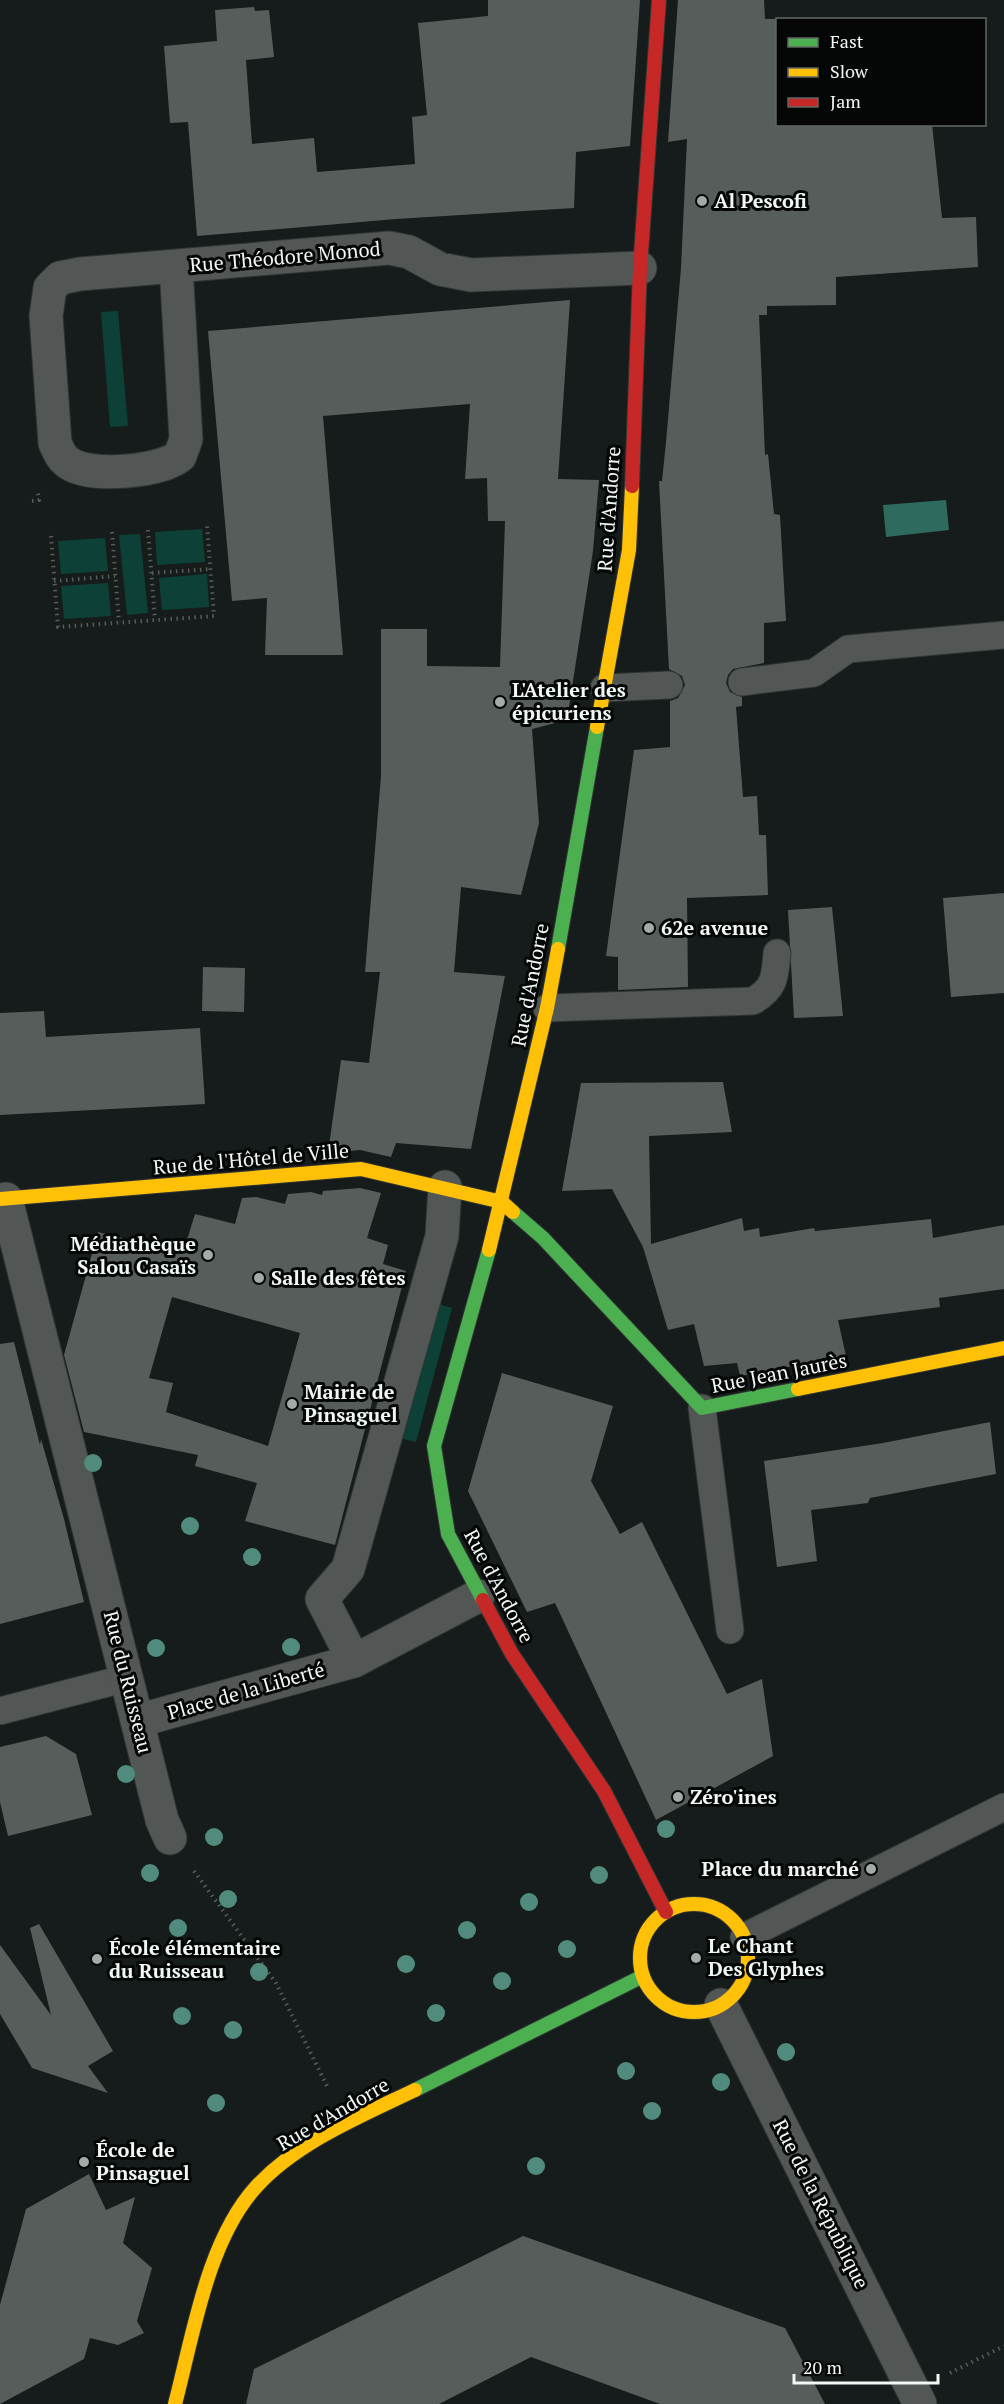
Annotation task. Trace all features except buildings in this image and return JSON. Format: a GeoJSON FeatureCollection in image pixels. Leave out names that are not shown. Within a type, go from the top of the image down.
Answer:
{"type":"FeatureCollection","features":[{"type":"Feature","properties":{"kind":"main road","name":"Rue d'Andorre"},"geometry":{"type":"LineString","coordinates":[[659,0],[640,268],[629,550],[547,1008],[502,1202],[434,1446],[447,1534],[478,1596],[512,1654],[604,1791],[666,1912]]}},
{"type":"Feature","properties":{"kind":"main road","name":"Rue de l'Hôtel de Ville"},"geometry":{"type":"LineString","coordinates":[[3,1199],[361,1169],[502,1202]]}},
{"type":"Feature","properties":{"kind":"main road","name":"Rue Jean Jaurès"},"geometry":{"type":"LineString","coordinates":[[502,1202],[543,1238],[702,1408],[1004,1348]]}},
{"type":"Feature","properties":{"kind":"main road"},"geometry":{"type":"LineString","coordinates":[[696,1904],[711,1907],[725,1914],[744,1937],[747,1968],[742,1983],[734,1995],[721,2005],[706,2012],[675,2010],[655,1996],[642,1976],[639,1961],[645,1933],[666,1912],[681,1906],[696,1904]]}},
{"type":"Feature","properties":{"kind":"main road","name":"Rue d'Andorre"},"geometry":{"type":"LineString","coordinates":[[175,2404],[204,2299],[228,2229],[256,2187],[289,2159],[346,2124],[642,1976]]}},
{"type":"Feature","properties":{"kind":"street","name":"Rue Théodore Monod"},"geometry":{"type":"LineString","coordinates":[[176,266],[186,439],[180,456],[162,466],[98,472],[70,464],[61,456],[55,443],[46,316],[50,288],[60,278],[73,275],[176,266],[389,248],[409,252],[440,269],[471,275],[640,268]]}},
{"type":"Feature","properties":{"kind":"street","name":"Place de la Liberté"},"geometry":{"type":"LineString","coordinates":[[354,1660],[322,1599],[348,1569],[442,1236],[445,1187]]}},
{"type":"Feature","properties":{"kind":"street","name":"Rue du Ruisseau"},"geometry":{"type":"LineString","coordinates":[[3,1199],[162,1820],[170,1838]]}},
{"type":"Feature","properties":{"kind":"street","name":"Place de la Liberté"},"geometry":{"type":"LineString","coordinates":[[137,1721],[354,1660],[478,1596]]}},
{"type":"Feature","properties":{"kind":"street","name":"Rue de la République"},"geometry":{"type":"LineString","coordinates":[[721,2005],[917,2397]]}},
{"type":"Feature","properties":{"kind":"lane"},"geometry":{"type":"LineString","coordinates":[[742,682],[814,673],[848,649],[1004,635]]}},
{"type":"Feature","properties":{"kind":"lane"},"geometry":{"type":"LineString","coordinates":[[604,688],[669,685]]}},
{"type":"Feature","properties":{"kind":"lane"},"geometry":{"type":"LineString","coordinates":[[547,1008],[753,1001],[767,993],[776,976],[777,953]]}},
{"type":"Feature","properties":{"kind":"lane"},"geometry":{"type":"LineString","coordinates":[[702,1408],[730,1630]]}},
{"type":"Feature","properties":{"kind":"lane"},"geometry":{"type":"LineString","coordinates":[[0,1711],[127,1678]]}},
{"type":"Feature","properties":{"kind":"lane"},"geometry":{"type":"LineString","coordinates":[[744,1937],[1004,1807]]}},
{"type":"Feature","properties":{"kind":"path"},"geometry":{"type":"LineString","coordinates":[[51,536],[58,627],[214,616],[207,525]]}},
{"type":"Feature","properties":{"kind":"path"},"geometry":{"type":"LineString","coordinates":[[148,530],[155,620]]}},
{"type":"Feature","properties":{"kind":"path"},"geometry":{"type":"LineString","coordinates":[[112,532],[119,622]]}},
{"type":"Feature","properties":{"kind":"path"},"geometry":{"type":"LineString","coordinates":[[152,573],[211,569]]}},
{"type":"Feature","properties":{"kind":"path"},"geometry":{"type":"LineString","coordinates":[[54,581],[116,576]]}},
{"type":"Feature","properties":{"kind":"path"},"geometry":{"type":"LineString","coordinates":[[170,1838],[276,1983],[346,2124]]}},
{"type":"Feature","properties":{"kind":"path"},"geometry":{"type":"LineString","coordinates":[[917,2397],[1004,2346]]}},
{"type":"Feature","properties":{"kind":"shaded area"},"geometry":{"type":"Polygon","coordinates":[[[118,311],[128,426],[110,427],[101,312],[118,311]]]}},
{"type":"Feature","properties":{"kind":"shaded area"},"geometry":{"type":"Polygon","coordinates":[[[946,500],[949,530],[886,537],[883,505],[946,500]]]}},
{"type":"Feature","properties":{"kind":"shaded area"},"geometry":{"type":"Polygon","coordinates":[[[202,529],[205,562],[157,565],[155,532],[202,529]]]}},
{"type":"Feature","properties":{"kind":"shaded area"},"geometry":{"type":"Polygon","coordinates":[[[140,534],[148,613],[127,615],[119,535],[140,534]]]}},
{"type":"Feature","properties":{"kind":"shaded area"},"geometry":{"type":"Polygon","coordinates":[[[105,538],[108,571],[61,574],[58,541],[105,538]]]}},
{"type":"Feature","properties":{"kind":"shaded area"},"geometry":{"type":"Polygon","coordinates":[[[207,574],[209,607],[162,610],[159,578],[207,574]]]}},
{"type":"Feature","properties":{"kind":"shaded area"},"geometry":{"type":"Polygon","coordinates":[[[108,583],[111,616],[64,619],[61,586],[108,583]]]}},
{"type":"Feature","properties":{"kind":"shaded area"},"geometry":{"type":"Polygon","coordinates":[[[431,1302],[452,1308],[416,1442],[395,1437],[431,1302]]]}},
{"type":"Feature","properties":{"kind":"traffic: fast"},"geometry":{"type":"LineString","coordinates":[[558,949],[597,727]]}},
{"type":"Feature","properties":{"kind":"traffic: fast"},"geometry":{"type":"LineString","coordinates":[[513,1212],[543,1238],[702,1408],[798,1389]]}},
{"type":"Feature","properties":{"kind":"traffic: fast"},"geometry":{"type":"LineString","coordinates":[[483,1600],[448,1534],[434,1446],[489,1250]]}},
{"type":"Feature","properties":{"kind":"traffic: fast"},"geometry":{"type":"LineString","coordinates":[[415,2090],[643,1976]]}},
{"type":"Feature","properties":{"kind":"traffic: slow"},"geometry":{"type":"LineString","coordinates":[[597,727],[629,550],[632,486]]}},
{"type":"Feature","properties":{"kind":"traffic: slow"},"geometry":{"type":"LineString","coordinates":[[489,1250],[547,1008],[558,949]]}},
{"type":"Feature","properties":{"kind":"traffic: slow"},"geometry":{"type":"LineString","coordinates":[[0,1199],[361,1169],[502,1202],[513,1212]]}},
{"type":"Feature","properties":{"kind":"traffic: slow"},"geometry":{"type":"LineString","coordinates":[[798,1389],[1004,1348]]}},
{"type":"Feature","properties":{"kind":"traffic: slow"},"geometry":{"type":"LineString","coordinates":[[694,1904],[715,1908],[732,1920],[744,1937],[748,1958],[744,1979],[732,1996],[715,2008],[694,2012],[673,2008],[656,1996],[644,1979],[640,1958],[644,1937],[656,1920],[673,1908],[694,1904]]}},
{"type":"Feature","properties":{"kind":"traffic: slow"},"geometry":{"type":"LineString","coordinates":[[175,2404],[204,2290],[225,2234],[239,2209],[272,2171],[310,2143],[415,2090]]}},
{"type":"Feature","properties":{"kind":"traffic: jam"},"geometry":{"type":"LineString","coordinates":[[632,486],[640,268],[659,0]]}},
{"type":"Feature","properties":{"kind":"traffic: jam"},"geometry":{"type":"LineString","coordinates":[[483,1600],[512,1654],[604,1791],[666,1912]]}},
{"type":"Feature","properties":{"kind":"place","name":"Al Pescofi"},"geometry":{"type":"Point","coordinates":[702,201]}},
{"type":"Feature","properties":{"kind":"place","name":"L'Atelier des épicuriens"},"geometry":{"type":"Point","coordinates":[500,702]}},
{"type":"Feature","properties":{"kind":"place","name":"62e avenue"},"geometry":{"type":"Point","coordinates":[649,928]}},
{"type":"Feature","properties":{"kind":"place","name":"Médiathèque Salou Casaïs"},"geometry":{"type":"Point","coordinates":[208,1255]}},
{"type":"Feature","properties":{"kind":"place","name":"Salle des fêtes"},"geometry":{"type":"Point","coordinates":[259,1278]}},
{"type":"Feature","properties":{"kind":"place","name":"Mairie de Pinsaguel"},"geometry":{"type":"Point","coordinates":[292,1404]}},
{"type":"Feature","properties":{"kind":"place","name":"Zéro'ines"},"geometry":{"type":"Point","coordinates":[678,1797]}},
{"type":"Feature","properties":{"kind":"place","name":"Place du marché"},"geometry":{"type":"Point","coordinates":[871,1869]}},
{"type":"Feature","properties":{"kind":"place","name":"Le Chant Des Glyphes"},"geometry":{"type":"Point","coordinates":[696,1958]}},
{"type":"Feature","properties":{"kind":"place","name":"École élémentaire du Ruisseau"},"geometry":{"type":"Point","coordinates":[97,1959]}},
{"type":"Feature","properties":{"kind":"place","name":"École de Pinsaguel"},"geometry":{"type":"Point","coordinates":[84,2162]}}]}
